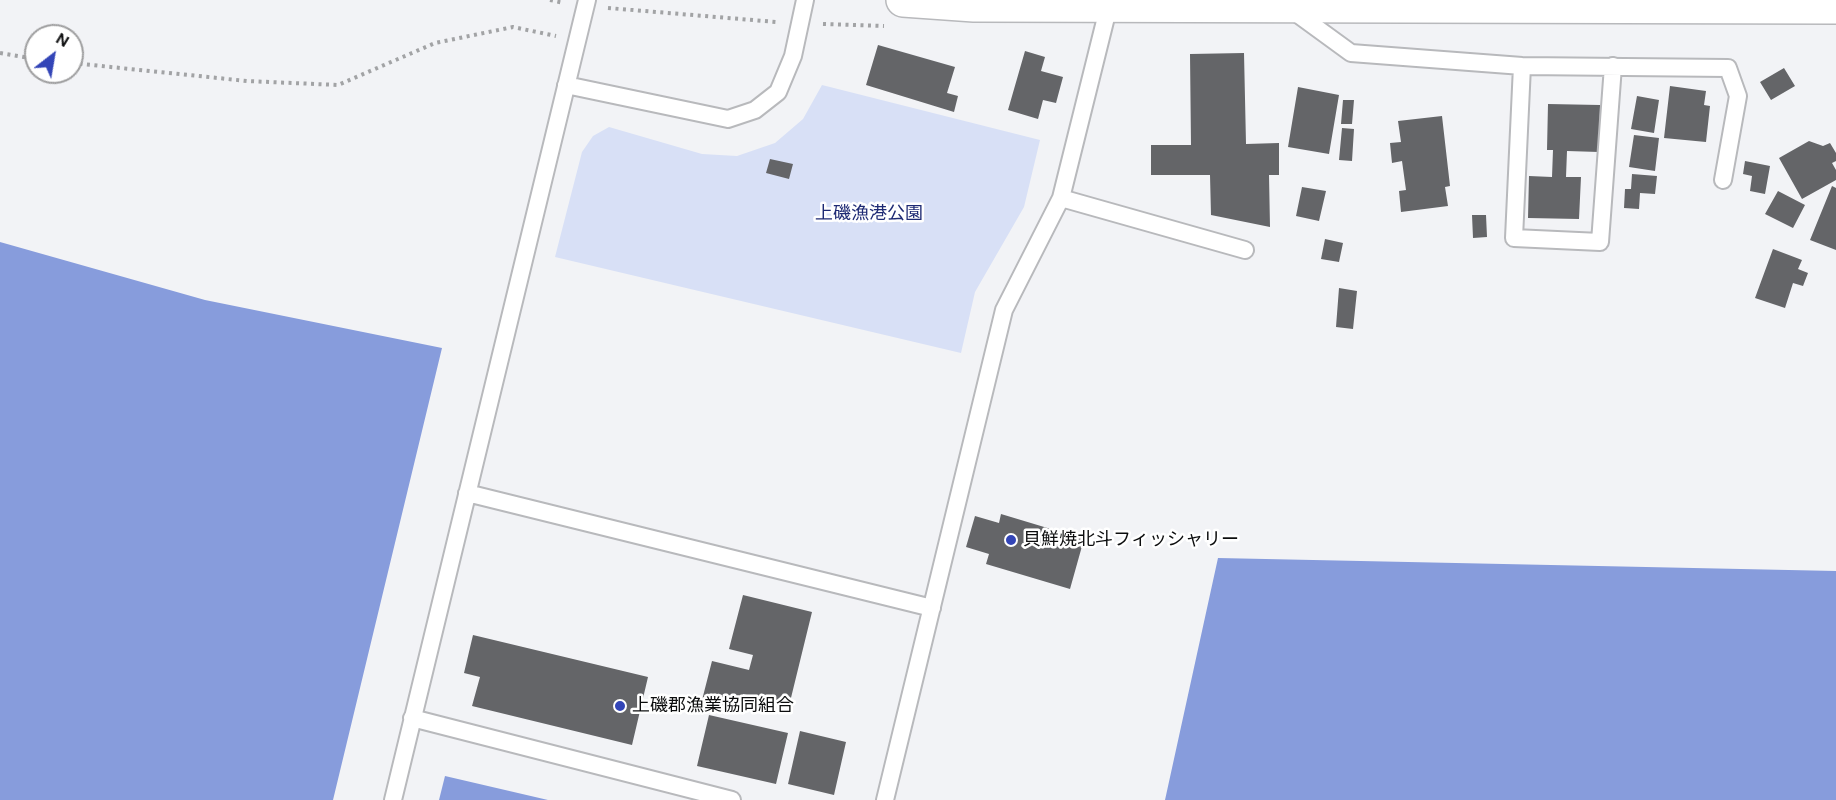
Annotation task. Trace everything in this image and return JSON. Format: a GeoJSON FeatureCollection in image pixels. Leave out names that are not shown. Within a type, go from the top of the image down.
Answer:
{"type":"FeatureCollection","features":[{"type":"Feature","properties":{"kind":"highway"},"geometry":{"type":"LineString","coordinates":[[903,0],[974,5],[1109,3],[1288,6],[1836,7]]}},
{"type":"Feature","properties":{"kind":"lane"},"geometry":{"type":"LineString","coordinates":[[393,800],[587,0]]}},
{"type":"Feature","properties":{"kind":"lane"},"geometry":{"type":"LineString","coordinates":[[566,85],[728,119],[755,110],[778,92],[793,56],[805,0]]}},
{"type":"Feature","properties":{"kind":"lane"},"geometry":{"type":"LineString","coordinates":[[885,800],[1004,310],[1061,198],[1109,3]]}},
{"type":"Feature","properties":{"kind":"lane"},"geometry":{"type":"LineString","coordinates":[[1288,6],[1351,53],[1522,66],[1728,68],[1738,96],[1723,180]]}},
{"type":"Feature","properties":{"kind":"lane"},"geometry":{"type":"LineString","coordinates":[[1522,66],[1514,238],[1600,242],[1613,66]]}},
{"type":"Feature","properties":{"kind":"lane"},"geometry":{"type":"LineString","coordinates":[[1061,198],[1245,250]]}},
{"type":"Feature","properties":{"kind":"lane"},"geometry":{"type":"LineString","coordinates":[[467,493],[932,608]]}},
{"type":"Feature","properties":{"kind":"lane"},"geometry":{"type":"LineString","coordinates":[[412,718],[707,797],[732,800]]}},
{"type":"Feature","properties":{"kind":"path"},"geometry":{"type":"LineString","coordinates":[[84,64],[247,81],[339,85],[435,43],[513,27],[577,41]]}},
{"type":"Feature","properties":{"kind":"path"},"geometry":{"type":"LineString","coordinates":[[0,53],[24,57]]}},
{"type":"Feature","properties":{"kind":"green space","name":"上磯漁港公園"},"geometry":{"type":"Polygon","coordinates":[[[822,85],[1040,140],[1024,207],[975,292],[961,353],[555,257],[582,152],[593,136],[609,127],[702,154],[737,156],[775,143],[803,119],[822,85]]]}},
{"type":"Feature","properties":{"kind":"water"},"geometry":{"type":"Polygon","coordinates":[[[0,242],[205,300],[442,348],[333,800],[0,800],[0,242]]]}},
{"type":"Feature","properties":{"kind":"water"},"geometry":{"type":"Polygon","coordinates":[[[1218,558],[1836,571],[1836,800],[1165,800],[1218,558]]]}},
{"type":"Feature","properties":{"kind":"water"},"geometry":{"type":"Polygon","coordinates":[[[445,776],[548,800],[439,800],[445,776]]]}},
{"type":"Feature","properties":{"kind":"building"},"geometry":{"type":"Polygon","coordinates":[[[878,45],[955,67],[947,93],[958,96],[954,112],[866,85],[878,45]]]}},
{"type":"Feature","properties":{"kind":"building"},"geometry":{"type":"Polygon","coordinates":[[[1025,51],[1045,57],[1041,71],[1063,77],[1056,103],[1043,100],[1038,119],[1008,110],[1025,51]]]}},
{"type":"Feature","properties":{"kind":"building"},"geometry":{"type":"Polygon","coordinates":[[[1244,53],[1246,144],[1279,143],[1279,175],[1269,175],[1270,227],[1211,215],[1210,175],[1151,175],[1151,145],[1191,145],[1190,54],[1244,53]]]}},
{"type":"Feature","properties":{"kind":"building"},"geometry":{"type":"Polygon","coordinates":[[[1784,68],[1795,86],[1771,100],[1760,82],[1784,68]]]}},
{"type":"Feature","properties":{"kind":"building"},"geometry":{"type":"Polygon","coordinates":[[[1670,86],[1706,91],[1704,105],[1710,106],[1706,142],[1664,138],[1670,86]]]}},
{"type":"Feature","properties":{"kind":"building"},"geometry":{"type":"Polygon","coordinates":[[[1298,87],[1339,95],[1329,154],[1288,147],[1298,87]]]}},
{"type":"Feature","properties":{"kind":"building"},"geometry":{"type":"Polygon","coordinates":[[[1637,96],[1659,100],[1654,133],[1631,129],[1637,96]]]}},
{"type":"Feature","properties":{"kind":"building"},"geometry":{"type":"Polygon","coordinates":[[[1343,100],[1354,100],[1352,124],[1341,124],[1343,100]]]}},
{"type":"Feature","properties":{"kind":"building"},"geometry":{"type":"Polygon","coordinates":[[[1548,104],[1600,105],[1599,152],[1567,151],[1566,177],[1581,177],[1579,219],[1528,218],[1529,176],[1552,177],[1553,150],[1547,150],[1548,104]]]}},
{"type":"Feature","properties":{"kind":"building"},"geometry":{"type":"Polygon","coordinates":[[[1442,116],[1450,186],[1445,187],[1448,206],[1401,212],[1399,191],[1406,190],[1402,161],[1392,163],[1390,143],[1401,142],[1398,121],[1442,116]]]}},
{"type":"Feature","properties":{"kind":"building"},"geometry":{"type":"Polygon","coordinates":[[[1342,128],[1354,129],[1352,161],[1339,160],[1342,128]]]}},
{"type":"Feature","properties":{"kind":"building"},"geometry":{"type":"Polygon","coordinates":[[[1634,135],[1659,138],[1655,171],[1629,167],[1634,135]]]}},
{"type":"Feature","properties":{"kind":"building"},"geometry":{"type":"Polygon","coordinates":[[[1809,141],[1823,146],[1830,143],[1836,153],[1836,161],[1832,163],[1836,170],[1836,180],[1802,199],[1779,158],[1809,141]]]}},
{"type":"Feature","properties":{"kind":"building"},"geometry":{"type":"Polygon","coordinates":[[[770,159],[793,164],[789,179],[766,173],[770,159]]]}},
{"type":"Feature","properties":{"kind":"building"},"geometry":{"type":"Polygon","coordinates":[[[1745,161],[1770,166],[1765,194],[1750,191],[1752,176],[1743,174],[1745,161]]]}},
{"type":"Feature","properties":{"kind":"building"},"geometry":{"type":"Polygon","coordinates":[[[1632,174],[1657,176],[1655,194],[1640,193],[1639,209],[1624,208],[1625,189],[1631,189],[1632,174]]]}},
{"type":"Feature","properties":{"kind":"building"},"geometry":{"type":"Polygon","coordinates":[[[1832,186],[1836,188],[1836,250],[1810,240],[1832,186]]]}},
{"type":"Feature","properties":{"kind":"building"},"geometry":{"type":"Polygon","coordinates":[[[1302,187],[1326,191],[1319,221],[1296,216],[1302,187]]]}},
{"type":"Feature","properties":{"kind":"building"},"geometry":{"type":"Polygon","coordinates":[[[1778,191],[1805,205],[1793,228],[1765,214],[1778,191]]]}},
{"type":"Feature","properties":{"kind":"building"},"geometry":{"type":"Polygon","coordinates":[[[1472,215],[1486,215],[1487,237],[1473,238],[1472,215]]]}},
{"type":"Feature","properties":{"kind":"building"},"geometry":{"type":"Polygon","coordinates":[[[1325,239],[1343,243],[1339,262],[1321,259],[1325,239]]]}},
{"type":"Feature","properties":{"kind":"building"},"geometry":{"type":"Polygon","coordinates":[[[1773,249],[1802,260],[1798,269],[1808,273],[1803,286],[1793,283],[1785,308],[1755,298],[1773,249]]]}},
{"type":"Feature","properties":{"kind":"building"},"geometry":{"type":"Polygon","coordinates":[[[1339,288],[1357,291],[1353,329],[1336,327],[1339,288]]]}},
{"type":"Feature","properties":{"kind":"building"},"geometry":{"type":"Polygon","coordinates":[[[1001,514],[1084,539],[1070,589],[986,564],[989,554],[966,547],[975,516],[999,523],[1001,514]]]}},
{"type":"Feature","properties":{"kind":"building"},"geometry":{"type":"Polygon","coordinates":[[[743,595],[812,612],[789,706],[743,694],[738,713],[701,704],[712,661],[749,670],[753,655],[729,649],[743,595]]]}},
{"type":"Feature","properties":{"kind":"building"},"geometry":{"type":"Polygon","coordinates":[[[473,635],[648,677],[632,745],[472,706],[480,677],[464,673],[473,635]]]}},
{"type":"Feature","properties":{"kind":"building"},"geometry":{"type":"Polygon","coordinates":[[[709,715],[788,733],[776,784],[697,766],[709,715]]]}},
{"type":"Feature","properties":{"kind":"building"},"geometry":{"type":"Polygon","coordinates":[[[800,731],[846,742],[834,795],[788,784],[800,731]]]}},
{"type":"Feature","properties":{"kind":"place","name":"貝鮮焼北斗フィッシャリー"},"geometry":{"type":"Point","coordinates":[1011,540]}},
{"type":"Feature","properties":{"kind":"place","name":"上磯郡漁業協同組合"},"geometry":{"type":"Point","coordinates":[620,706]}}]}
